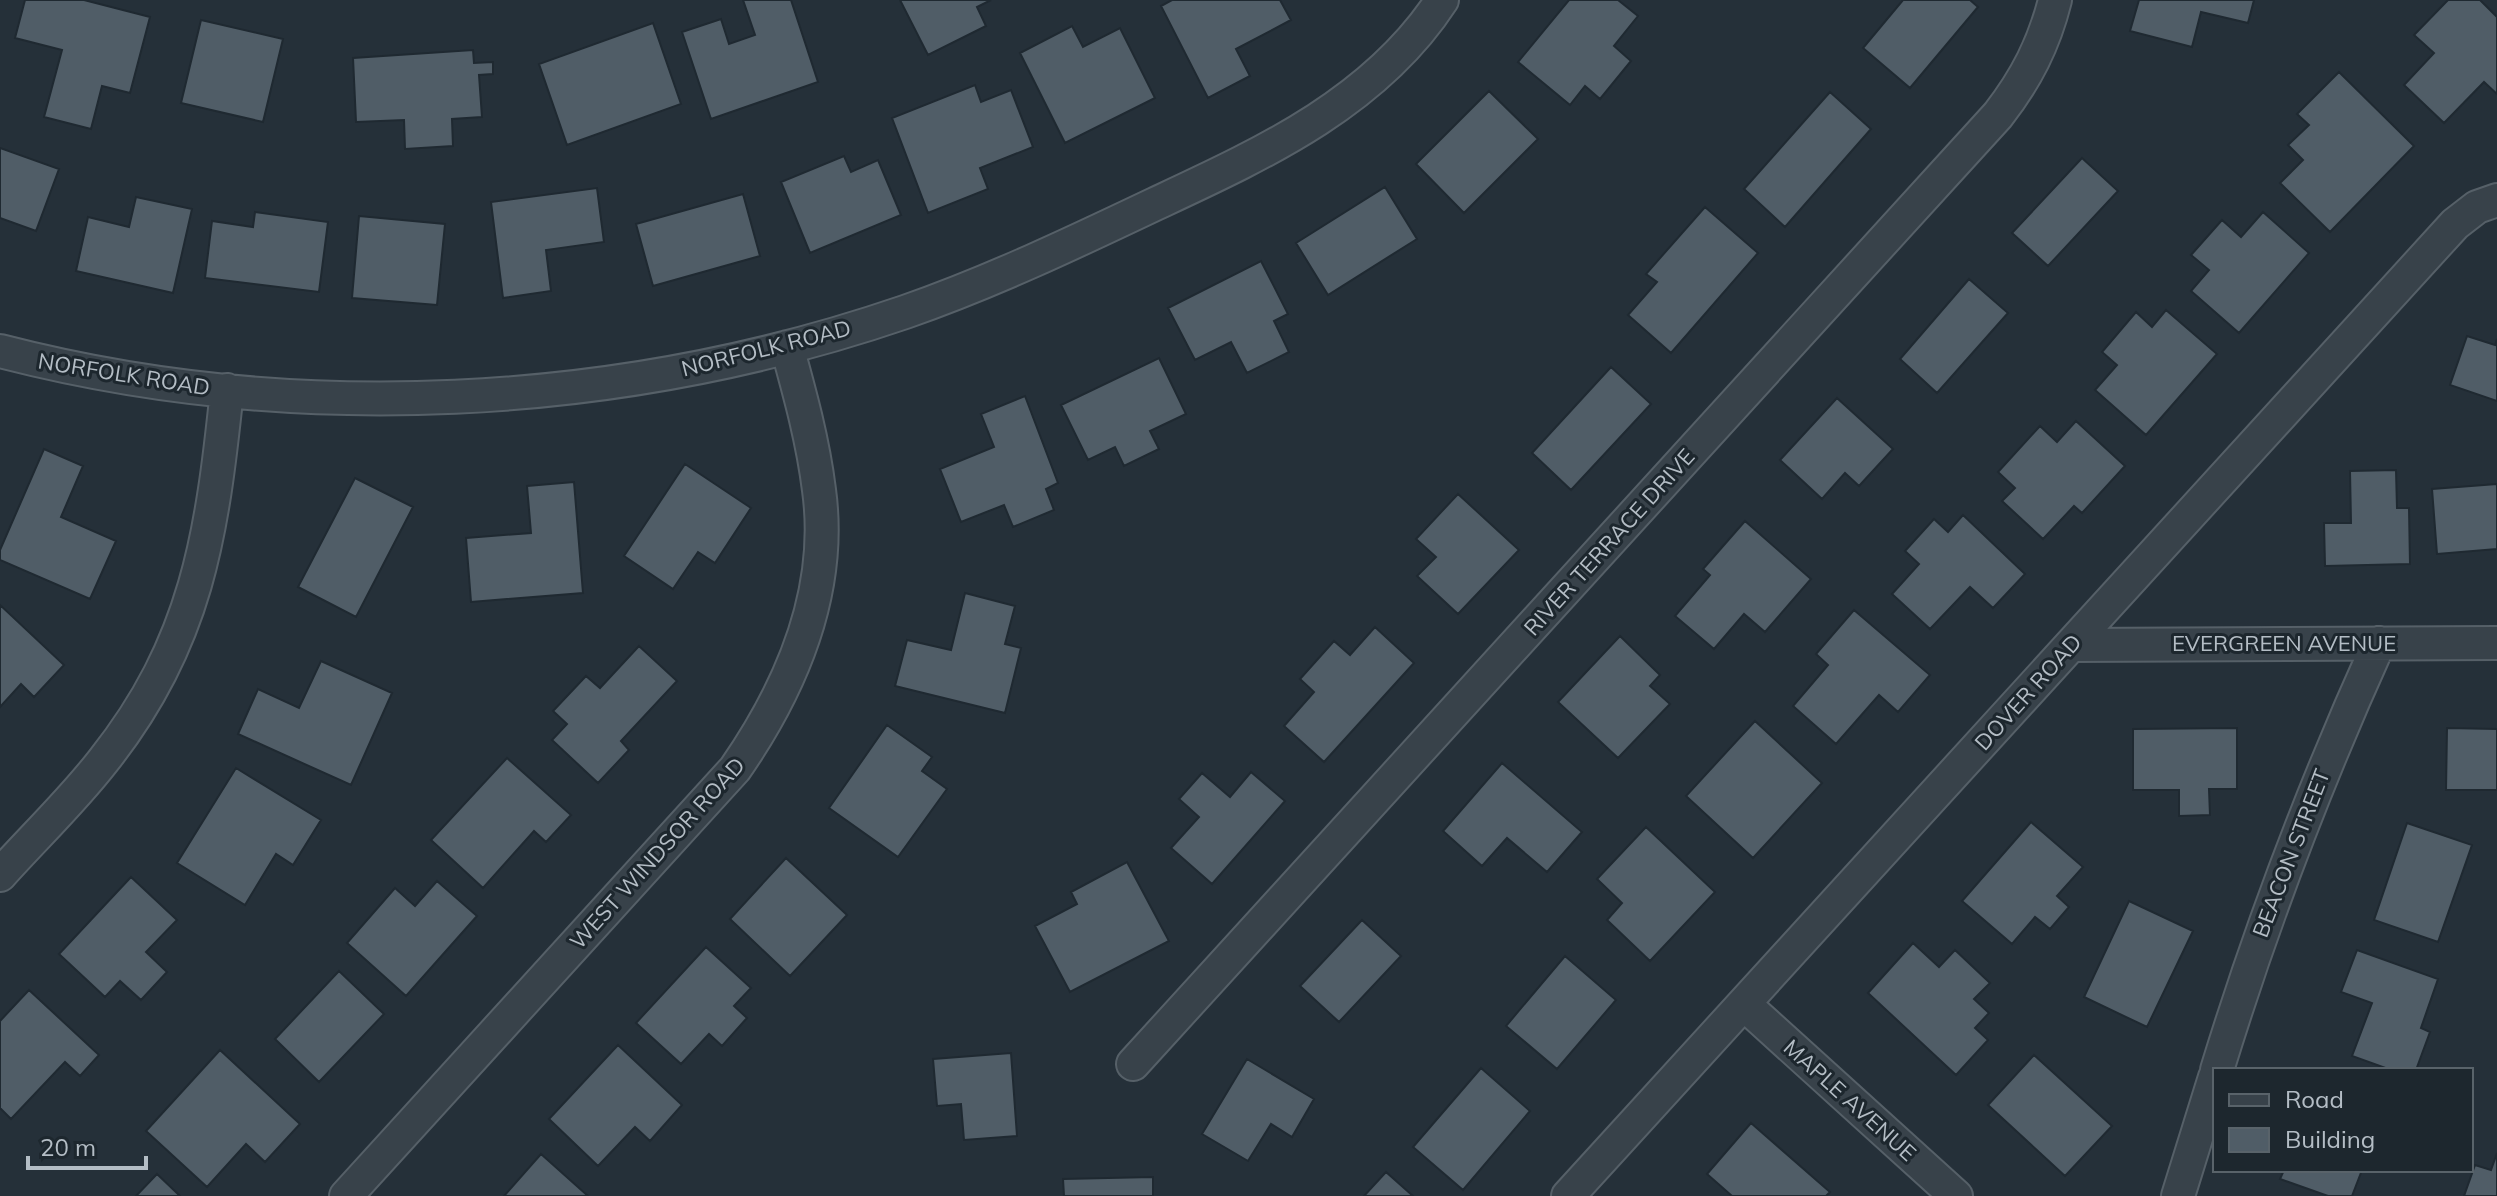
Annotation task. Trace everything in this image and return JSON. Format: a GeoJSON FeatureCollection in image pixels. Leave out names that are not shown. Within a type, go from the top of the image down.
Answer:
{"type":"FeatureCollection","features":[{"type":"Feature","properties":{"kind":"street","name":"NORFOLK ROAD"},"geometry":{"type":"LineString","coordinates":[[0,351],[158,382],[227,390],[364,397],[440,397],[562,388],[682,370],[787,347],[904,312],[1018,269],[1258,155],[1343,104],[1393,59],[1442,0]]}},
{"type":"Feature","properties":{"kind":"street","name":"RIVER TERRACE DRIVE"},"geometry":{"type":"LineString","coordinates":[[1133,1064],[1998,115],[2033,64],[2055,0]]}},
{"type":"Feature","properties":{"kind":"street","name":"DOVER ROAD"},"geometry":{"type":"LineString","coordinates":[[1568,1196],[2455,224],[2477,207],[2497,200]]}},
{"type":"Feature","properties":{"kind":"street","name":"WEST WINDSOR ROAD"},"geometry":{"type":"LineString","coordinates":[[346,1196],[735,769],[769,721],[795,667],[812,611],[820,552],[820,493],[809,431],[787,347]]}},
{"type":"Feature","properties":{"kind":"street"},"geometry":{"type":"LineString","coordinates":[[0,875],[103,762],[143,704],[176,642],[200,576],[215,508],[227,390]]}},
{"type":"Feature","properties":{"kind":"street","name":"BEACON STREET"},"geometry":{"type":"LineString","coordinates":[[2218,1068],[2274,896],[2322,768],[2379,643]]}},
{"type":"Feature","properties":{"kind":"street","name":"EVERGREEN AVENUE"},"geometry":{"type":"LineString","coordinates":[[2071,645],[2497,643]]}},
{"type":"Feature","properties":{"kind":"street","name":"MAPLE AVENUE"},"geometry":{"type":"LineString","coordinates":[[1744,1004],[1956,1196]]}},
{"type":"Feature","properties":{"kind":"street"},"geometry":{"type":"LineString","coordinates":[[2178,1196],[2213,1083]]}},
{"type":"Feature","properties":{"kind":"building"},"geometry":{"type":"Polygon","coordinates":[[[25,0],[84,0],[150,17],[130,93],[102,86],[91,129],[44,117],[62,50],[15,38],[25,0]]]}},
{"type":"Feature","properties":{"kind":"building"},"geometry":{"type":"Polygon","coordinates":[[[743,0],[791,0],[818,82],[711,119],[682,32],[721,19],[729,44],[755,35],[743,0]]]}},
{"type":"Feature","properties":{"kind":"building"},"geometry":{"type":"Polygon","coordinates":[[[900,0],[991,0],[977,7],[986,26],[928,55],[900,0]]]}},
{"type":"Feature","properties":{"kind":"building"},"geometry":{"type":"Polygon","coordinates":[[[1172,0],[1280,0],[1291,20],[1236,49],[1250,76],[1208,98],[1161,6],[1172,0]]]}},
{"type":"Feature","properties":{"kind":"building"},"geometry":{"type":"Polygon","coordinates":[[[1569,0],[1618,0],[1638,16],[1614,46],[1631,61],[1600,99],[1585,86],[1570,105],[1518,62],[1569,0]]]}},
{"type":"Feature","properties":{"kind":"building"},"geometry":{"type":"Polygon","coordinates":[[[1903,0],[1970,0],[1978,7],[1910,88],[1863,48],[1903,0]]]}},
{"type":"Feature","properties":{"kind":"building"},"geometry":{"type":"Polygon","coordinates":[[[2139,0],[2254,0],[2248,23],[2201,12],[2192,47],[2130,31],[2139,0]]]}},
{"type":"Feature","properties":{"kind":"building"},"geometry":{"type":"Polygon","coordinates":[[[2448,0],[2480,0],[2497,17],[2497,94],[2484,82],[2444,123],[2404,85],[2434,53],[2414,35],[2448,0]]]}},
{"type":"Feature","properties":{"kind":"building"},"geometry":{"type":"Polygon","coordinates":[[[201,20],[283,39],[263,122],[181,103],[201,20]]]}},
{"type":"Feature","properties":{"kind":"building"},"geometry":{"type":"Polygon","coordinates":[[[653,23],[681,104],[567,145],[539,64],[653,23]]]}},
{"type":"Feature","properties":{"kind":"building"},"geometry":{"type":"Polygon","coordinates":[[[1072,26],[1083,47],[1120,28],[1155,98],[1065,143],[1020,53],[1072,26]]]}},
{"type":"Feature","properties":{"kind":"building"},"geometry":{"type":"Polygon","coordinates":[[[473,50],[474,63],[493,62],[493,74],[479,75],[482,117],[452,119],[453,146],[405,149],[404,120],[356,122],[353,58],[473,50]]]}},
{"type":"Feature","properties":{"kind":"building"},"geometry":{"type":"Polygon","coordinates":[[[2339,72],[2414,146],[2330,232],[2280,183],[2303,160],[2288,145],[2309,125],[2297,114],[2339,72]]]}},
{"type":"Feature","properties":{"kind":"building"},"geometry":{"type":"Polygon","coordinates":[[[975,85],[981,102],[1011,90],[1033,147],[980,168],[988,189],[928,213],[892,118],[975,85]]]}},
{"type":"Feature","properties":{"kind":"building"},"geometry":{"type":"Polygon","coordinates":[[[1489,91],[1538,139],[1464,213],[1416,164],[1489,91]]]}},
{"type":"Feature","properties":{"kind":"building"},"geometry":{"type":"Polygon","coordinates":[[[1830,92],[1871,129],[1785,227],[1744,189],[1830,92]]]}},
{"type":"Feature","properties":{"kind":"building"},"geometry":{"type":"Polygon","coordinates":[[[0,148],[59,169],[36,231],[0,218],[0,148]]]}},
{"type":"Feature","properties":{"kind":"building"},"geometry":{"type":"Polygon","coordinates":[[[844,156],[851,172],[878,160],[901,215],[810,253],[781,182],[844,156]]]}},
{"type":"Feature","properties":{"kind":"building"},"geometry":{"type":"Polygon","coordinates":[[[2082,158],[2118,191],[2048,266],[2012,233],[2082,158]]]}},
{"type":"Feature","properties":{"kind":"building"},"geometry":{"type":"Polygon","coordinates":[[[1385,187],[1417,239],[1328,295],[1296,243],[1385,187]]]}},
{"type":"Feature","properties":{"kind":"building"},"geometry":{"type":"Polygon","coordinates":[[[597,188],[604,242],[546,250],[551,291],[503,298],[491,202],[597,188]]]}},
{"type":"Feature","properties":{"kind":"building"},"geometry":{"type":"Polygon","coordinates":[[[743,194],[760,256],[653,286],[636,224],[743,194]]]}},
{"type":"Feature","properties":{"kind":"building"},"geometry":{"type":"Polygon","coordinates":[[[136,197],[192,209],[173,293],[76,271],[88,217],[129,227],[136,197]]]}},
{"type":"Feature","properties":{"kind":"building"},"geometry":{"type":"Polygon","coordinates":[[[1705,207],[1758,253],[1671,353],[1628,315],[1657,282],[1646,274],[1705,207]]]}},
{"type":"Feature","properties":{"kind":"building"},"geometry":{"type":"Polygon","coordinates":[[[255,212],[328,222],[319,292],[205,278],[212,221],[253,227],[255,212]]]}},
{"type":"Feature","properties":{"kind":"building"},"geometry":{"type":"Polygon","coordinates":[[[2263,212],[2309,253],[2239,333],[2191,291],[2209,270],[2191,255],[2222,220],[2241,237],[2263,212]]]}},
{"type":"Feature","properties":{"kind":"building"},"geometry":{"type":"Polygon","coordinates":[[[359,216],[445,224],[437,305],[352,298],[359,216]]]}},
{"type":"Feature","properties":{"kind":"building"},"geometry":{"type":"Polygon","coordinates":[[[1261,261],[1288,314],[1274,321],[1289,352],[1247,373],[1231,342],[1195,360],[1168,308],[1261,261]]]}},
{"type":"Feature","properties":{"kind":"building"},"geometry":{"type":"Polygon","coordinates":[[[1969,279],[2008,313],[1937,393],[1900,359],[1969,279]]]}},
{"type":"Feature","properties":{"kind":"building"},"geometry":{"type":"Polygon","coordinates":[[[2166,310],[2217,354],[2146,435],[2095,390],[2117,365],[2102,352],[2136,312],[2152,327],[2166,310]]]}},
{"type":"Feature","properties":{"kind":"building"},"geometry":{"type":"Polygon","coordinates":[[[2467,336],[2495,345],[2497,339],[2497,401],[2450,385],[2467,336]]]}},
{"type":"Feature","properties":{"kind":"building"},"geometry":{"type":"Polygon","coordinates":[[[1159,358],[1186,414],[1150,431],[1159,449],[1124,466],[1115,447],[1088,460],[1061,405],[1159,358]]]}},
{"type":"Feature","properties":{"kind":"building"},"geometry":{"type":"Polygon","coordinates":[[[1611,367],[1651,404],[1571,490],[1532,453],[1611,367]]]}},
{"type":"Feature","properties":{"kind":"building"},"geometry":{"type":"Polygon","coordinates":[[[1025,396],[1058,483],[1046,489],[1054,510],[1013,527],[1004,505],[961,522],[940,469],[994,447],[981,414],[1025,396]]]}},
{"type":"Feature","properties":{"kind":"building"},"geometry":{"type":"Polygon","coordinates":[[[1837,398],[1893,449],[1859,486],[1845,473],[1822,499],[1780,460],[1837,398]]]}},
{"type":"Feature","properties":{"kind":"building"},"geometry":{"type":"Polygon","coordinates":[[[2076,421],[2125,466],[2082,513],[2074,506],[2043,539],[2002,501],[2015,488],[1998,472],[2040,426],[2057,442],[2076,421]]]}},
{"type":"Feature","properties":{"kind":"building"},"geometry":{"type":"Polygon","coordinates":[[[44,449],[83,466],[61,517],[116,541],[90,599],[0,560],[0,550],[44,449]]]}},
{"type":"Feature","properties":{"kind":"building"},"geometry":{"type":"Polygon","coordinates":[[[685,464],[751,508],[715,563],[698,552],[673,589],[624,556],[685,464]]]}},
{"type":"Feature","properties":{"kind":"building"},"geometry":{"type":"Polygon","coordinates":[[[2396,470],[2397,508],[2409,508],[2410,564],[2325,566],[2324,523],[2351,523],[2350,471],[2396,470]]]}},
{"type":"Feature","properties":{"kind":"building"},"geometry":{"type":"Polygon","coordinates":[[[355,478],[413,507],[356,617],[298,587],[355,478]]]}},
{"type":"Feature","properties":{"kind":"building"},"geometry":{"type":"Polygon","coordinates":[[[574,482],[583,593],[471,602],[466,538],[531,533],[527,486],[574,482]]]}},
{"type":"Feature","properties":{"kind":"building"},"geometry":{"type":"Polygon","coordinates":[[[2497,484],[2497,549],[2437,554],[2432,489],[2497,484]]]}},
{"type":"Feature","properties":{"kind":"building"},"geometry":{"type":"Polygon","coordinates":[[[1458,494],[1519,550],[1458,614],[1417,576],[1436,557],[1416,539],[1458,494]]]}},
{"type":"Feature","properties":{"kind":"building"},"geometry":{"type":"Polygon","coordinates":[[[1963,515],[2025,574],[1993,608],[1970,587],[1930,629],[1892,594],[1919,564],[1905,551],[1934,519],[1948,532],[1963,515]]]}},
{"type":"Feature","properties":{"kind":"building"},"geometry":{"type":"Polygon","coordinates":[[[1745,521],[1811,579],[1765,632],[1744,614],[1714,649],[1675,616],[1710,575],[1703,569],[1745,521]]]}},
{"type":"Feature","properties":{"kind":"building"},"geometry":{"type":"Polygon","coordinates":[[[965,593],[1015,606],[1005,644],[1021,648],[1005,713],[895,686],[907,640],[951,650],[965,593]]]}},
{"type":"Feature","properties":{"kind":"building"},"geometry":{"type":"Polygon","coordinates":[[[0,605],[64,665],[34,697],[21,684],[0,707],[0,605]]]}},
{"type":"Feature","properties":{"kind":"building"},"geometry":{"type":"Polygon","coordinates":[[[1854,610],[1930,675],[1898,712],[1879,695],[1836,744],[1793,706],[1828,665],[1816,654],[1854,610]]]}},
{"type":"Feature","properties":{"kind":"building"},"geometry":{"type":"Polygon","coordinates":[[[1375,627],[1414,663],[1324,762],[1284,726],[1314,692],[1300,679],[1334,641],[1350,655],[1375,627]]]}},
{"type":"Feature","properties":{"kind":"building"},"geometry":{"type":"Polygon","coordinates":[[[1620,636],[1660,675],[1650,686],[1670,704],[1618,758],[1558,702],[1620,636]]]}},
{"type":"Feature","properties":{"kind":"building"},"geometry":{"type":"Polygon","coordinates":[[[639,646],[677,681],[621,741],[629,750],[598,783],[552,740],[567,724],[553,711],[586,676],[600,688],[639,646]]]}},
{"type":"Feature","properties":{"kind":"building"},"geometry":{"type":"Polygon","coordinates":[[[321,661],[392,693],[351,785],[238,734],[258,689],[299,708],[321,661]]]}},
{"type":"Feature","properties":{"kind":"building"},"geometry":{"type":"Polygon","coordinates":[[[1755,721],[1822,783],[1753,858],[1686,796],[1755,721]]]}},
{"type":"Feature","properties":{"kind":"building"},"geometry":{"type":"Polygon","coordinates":[[[887,725],[932,757],[922,771],[947,789],[898,857],[829,808],[887,725]]]}},
{"type":"Feature","properties":{"kind":"building"},"geometry":{"type":"Polygon","coordinates":[[[2237,728],[2237,789],[2209,789],[2210,815],[2179,816],[2179,790],[2133,790],[2133,729],[2237,728]]]}},
{"type":"Feature","properties":{"kind":"building"},"geometry":{"type":"Polygon","coordinates":[[[2447,728],[2497,729],[2497,790],[2446,790],[2447,728]]]}},
{"type":"Feature","properties":{"kind":"building"},"geometry":{"type":"Polygon","coordinates":[[[507,758],[571,815],[546,842],[534,831],[483,888],[431,840],[507,758]]]}},
{"type":"Feature","properties":{"kind":"building"},"geometry":{"type":"Polygon","coordinates":[[[1502,763],[1582,832],[1547,872],[1507,838],[1482,866],[1443,831],[1502,763]]]}},
{"type":"Feature","properties":{"kind":"building"},"geometry":{"type":"Polygon","coordinates":[[[236,768],[321,820],[293,865],[276,854],[245,905],[177,863],[236,768]]]}},
{"type":"Feature","properties":{"kind":"building"},"geometry":{"type":"Polygon","coordinates":[[[1251,772],[1285,801],[1212,884],[1171,848],[1199,817],[1179,799],[1202,773],[1230,797],[1251,772]]]}},
{"type":"Feature","properties":{"kind":"building"},"geometry":{"type":"Polygon","coordinates":[[[2031,822],[2083,867],[2057,896],[2069,907],[2050,929],[2035,917],[2012,944],[1962,901],[2031,822]]]}},
{"type":"Feature","properties":{"kind":"building"},"geometry":{"type":"Polygon","coordinates":[[[2407,823],[2472,845],[2438,942],[2374,920],[2407,823]]]}},
{"type":"Feature","properties":{"kind":"building"},"geometry":{"type":"Polygon","coordinates":[[[1646,827],[1715,892],[1650,961],[1607,920],[1622,903],[1597,879],[1646,827]]]}},
{"type":"Feature","properties":{"kind":"building"},"geometry":{"type":"Polygon","coordinates":[[[786,858],[847,915],[790,976],[730,919],[786,858]]]}},
{"type":"Feature","properties":{"kind":"building"},"geometry":{"type":"Polygon","coordinates":[[[1127,862],[1169,941],[1070,992],[1035,926],[1077,904],[1071,892],[1127,862]]]}},
{"type":"Feature","properties":{"kind":"building"},"geometry":{"type":"Polygon","coordinates":[[[131,877],[177,920],[146,952],[167,972],[141,1000],[120,981],[105,997],[59,954],[131,877]]]}},
{"type":"Feature","properties":{"kind":"building"},"geometry":{"type":"Polygon","coordinates":[[[437,881],[477,916],[406,996],[347,943],[395,888],[415,906],[437,881]]]}},
{"type":"Feature","properties":{"kind":"building"},"geometry":{"type":"Polygon","coordinates":[[[2129,901],[2193,931],[2147,1027],[2084,997],[2129,901]]]}},
{"type":"Feature","properties":{"kind":"building"},"geometry":{"type":"Polygon","coordinates":[[[1362,920],[1401,956],[1339,1022],[1300,986],[1362,920]]]}},
{"type":"Feature","properties":{"kind":"building"},"geometry":{"type":"Polygon","coordinates":[[[1913,943],[1939,967],[1955,950],[1990,983],[1974,999],[1989,1013],[1975,1028],[1988,1040],[1956,1075],[1868,993],[1913,943]]]}},
{"type":"Feature","properties":{"kind":"building"},"geometry":{"type":"Polygon","coordinates":[[[706,947],[751,988],[734,1006],[747,1018],[722,1046],[709,1034],[681,1064],[636,1023],[706,947]]]}},
{"type":"Feature","properties":{"kind":"building"},"geometry":{"type":"Polygon","coordinates":[[[2357,950],[2438,979],[2421,1028],[2430,1032],[2417,1068],[2385,1068],[2352,1056],[2372,1003],[2341,992],[2357,950]]]}},
{"type":"Feature","properties":{"kind":"building"},"geometry":{"type":"Polygon","coordinates":[[[1565,956],[1616,1000],[1557,1069],[1506,1026],[1565,956]]]}},
{"type":"Feature","properties":{"kind":"building"},"geometry":{"type":"Polygon","coordinates":[[[339,971],[384,1014],[319,1082],[275,1039],[339,971]]]}},
{"type":"Feature","properties":{"kind":"building"},"geometry":{"type":"Polygon","coordinates":[[[29,990],[99,1055],[80,1076],[65,1062],[11,1119],[0,1108],[0,1021],[29,990]]]}},
{"type":"Feature","properties":{"kind":"building"},"geometry":{"type":"Polygon","coordinates":[[[618,1045],[682,1105],[650,1141],[635,1127],[598,1166],[549,1119],[618,1045]]]}},
{"type":"Feature","properties":{"kind":"building"},"geometry":{"type":"Polygon","coordinates":[[[220,1050],[300,1124],[265,1162],[246,1144],[207,1187],[146,1131],[220,1050]]]}},
{"type":"Feature","properties":{"kind":"building"},"geometry":{"type":"Polygon","coordinates":[[[1011,1053],[1017,1136],[964,1140],[961,1104],[937,1106],[933,1059],[1011,1053]]]}},
{"type":"Feature","properties":{"kind":"building"},"geometry":{"type":"Polygon","coordinates":[[[2034,1055],[2112,1126],[2065,1176],[1988,1105],[2034,1055]]]}},
{"type":"Feature","properties":{"kind":"building"},"geometry":{"type":"Polygon","coordinates":[[[1247,1059],[1314,1099],[1292,1137],[1271,1124],[1248,1161],[1202,1134],[1247,1059]]]}},
{"type":"Feature","properties":{"kind":"building"},"geometry":{"type":"Polygon","coordinates":[[[1481,1068],[1530,1111],[1463,1190],[1413,1147],[1481,1068]]]}},
{"type":"Feature","properties":{"kind":"building"},"geometry":{"type":"Polygon","coordinates":[[[1751,1123],[1830,1192],[1826,1196],[1732,1196],[1707,1174],[1751,1123]]]}},
{"type":"Feature","properties":{"kind":"building"},"geometry":{"type":"Polygon","coordinates":[[[2497,1153],[2497,1196],[2464,1196],[2475,1165],[2491,1170],[2497,1153]]]}},
{"type":"Feature","properties":{"kind":"building"},"geometry":{"type":"Polygon","coordinates":[[[541,1154],[588,1196],[504,1196],[541,1154]]]}},
{"type":"Feature","properties":{"kind":"building"},"geometry":{"type":"Polygon","coordinates":[[[1386,1172],[1413,1196],[1364,1196],[1386,1172]]]}},
{"type":"Feature","properties":{"kind":"building"},"geometry":{"type":"Polygon","coordinates":[[[2283,1172],[2361,1172],[2352,1196],[2328,1196],[2280,1179],[2283,1172]]]}},
{"type":"Feature","properties":{"kind":"building"},"geometry":{"type":"Polygon","coordinates":[[[157,1174],[180,1196],[136,1196],[157,1174]]]}},
{"type":"Feature","properties":{"kind":"building"},"geometry":{"type":"Polygon","coordinates":[[[1153,1177],[1153,1196],[1064,1196],[1063,1179],[1153,1177]]]}}]}
